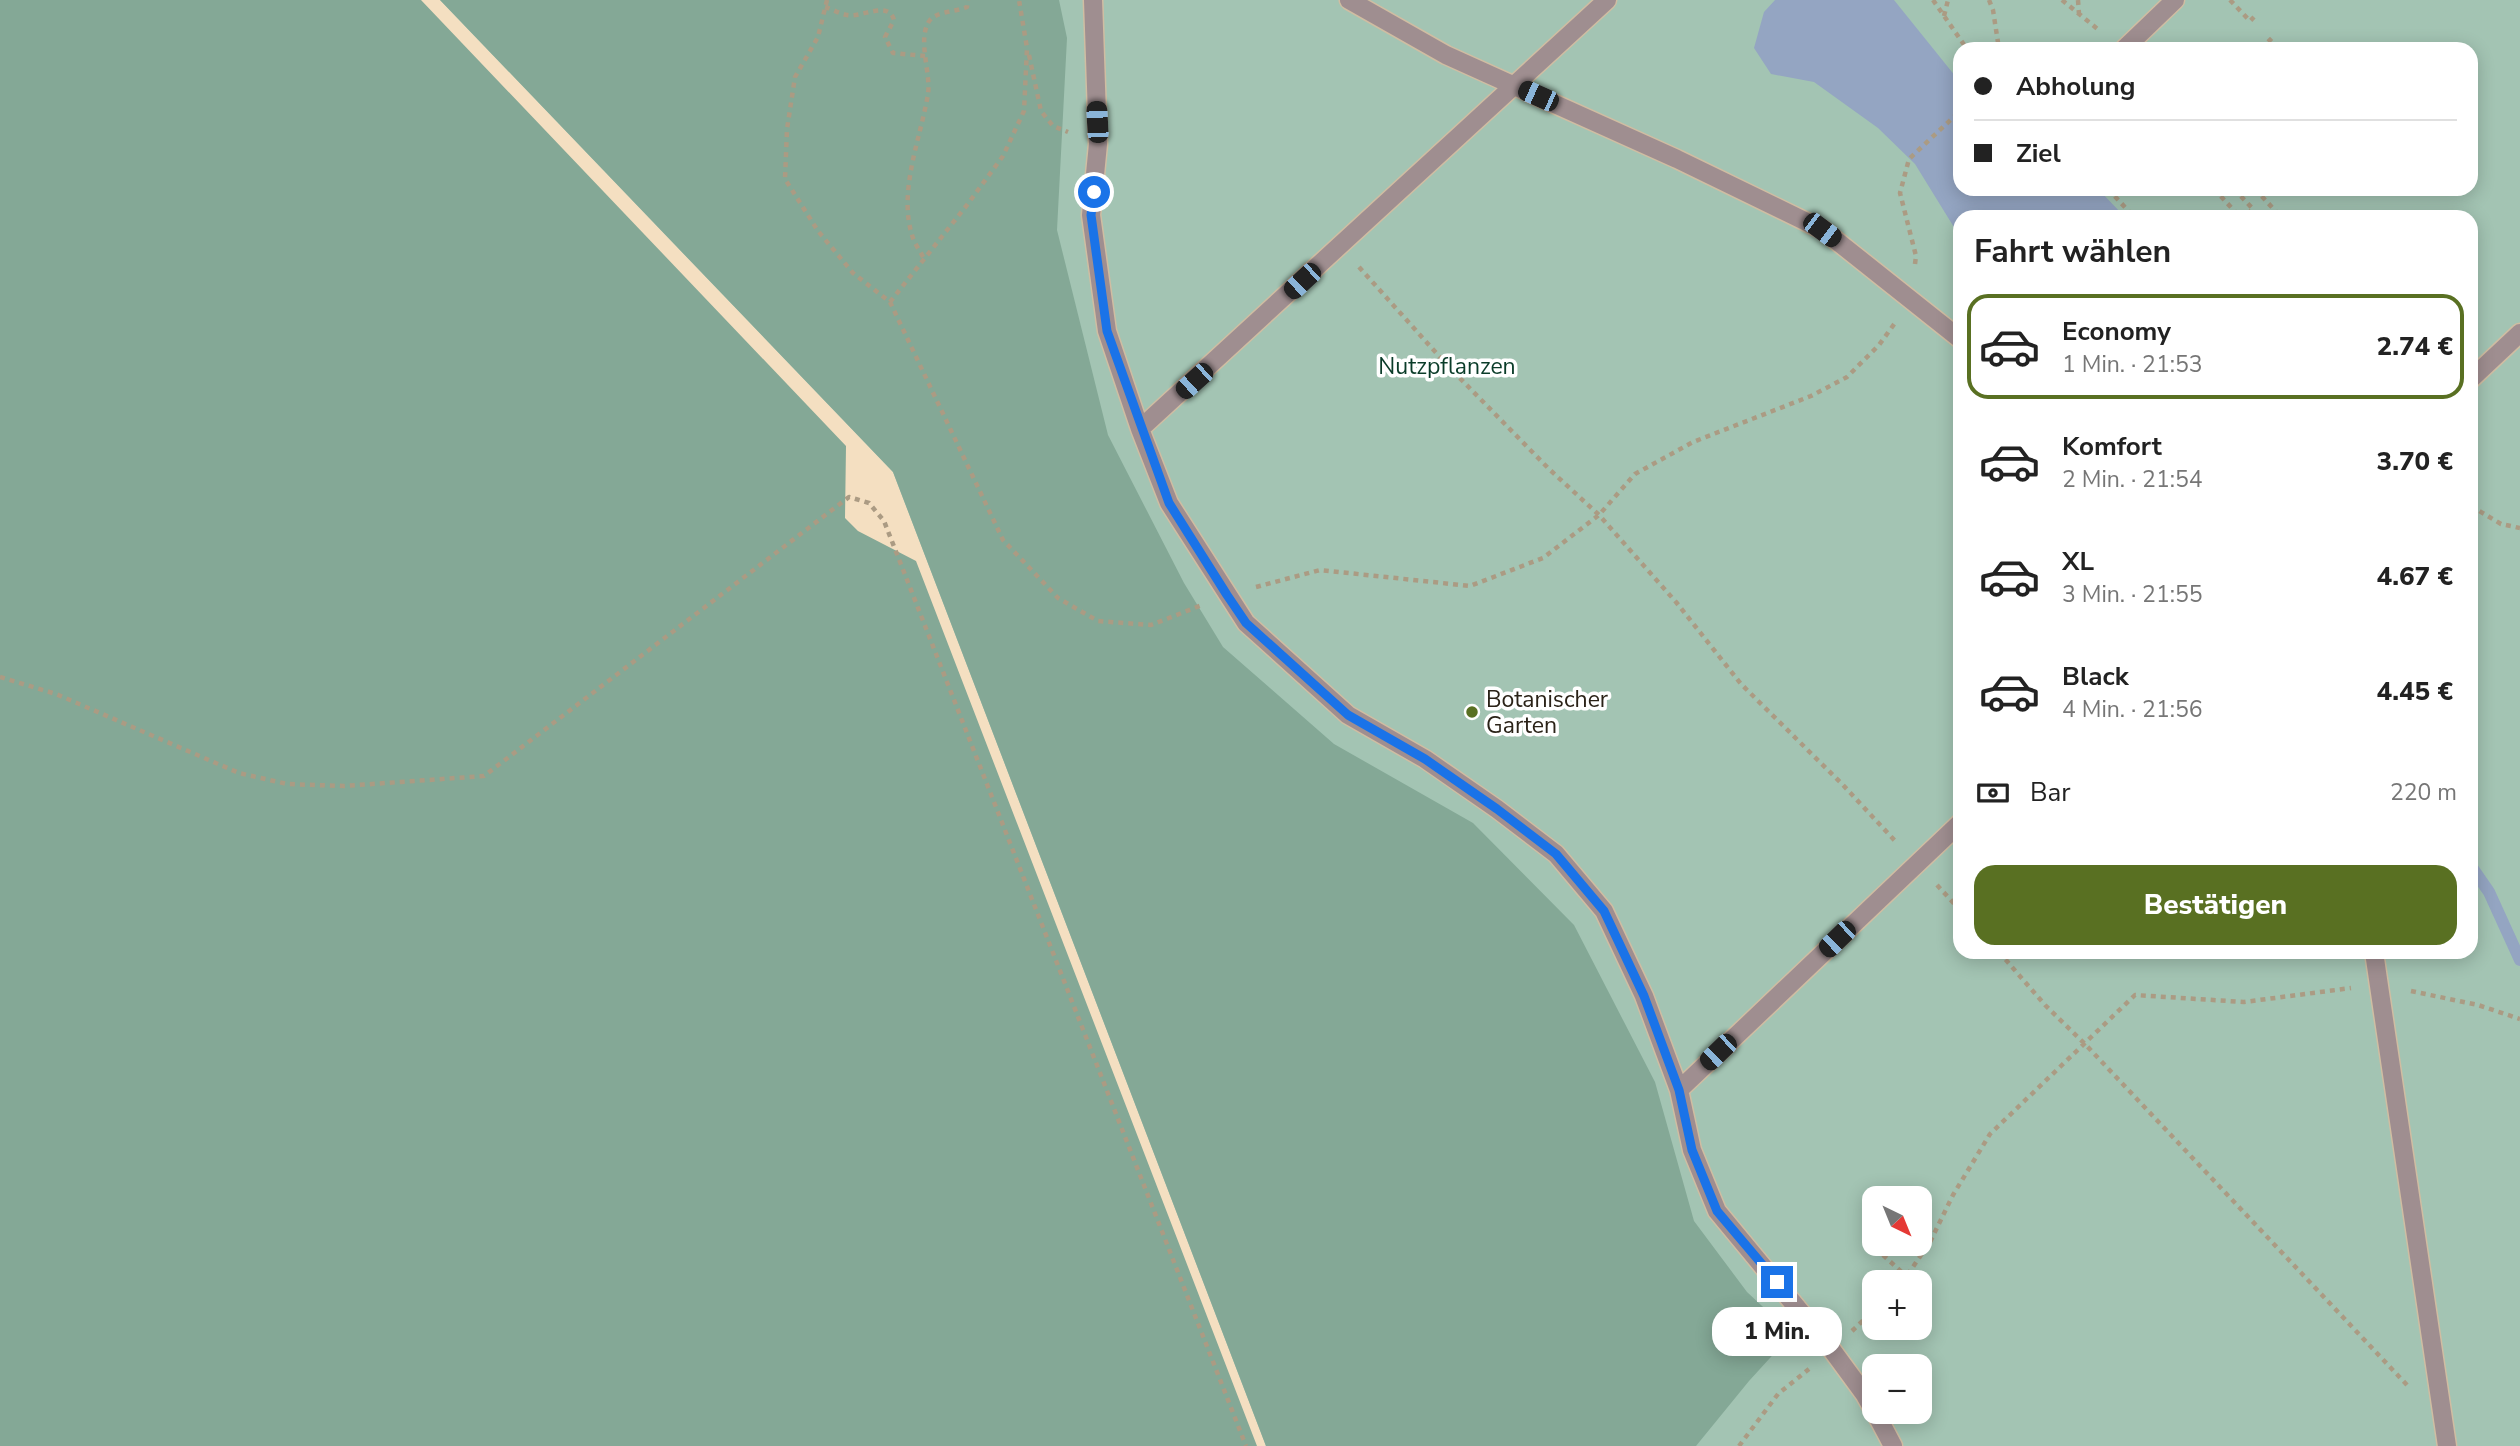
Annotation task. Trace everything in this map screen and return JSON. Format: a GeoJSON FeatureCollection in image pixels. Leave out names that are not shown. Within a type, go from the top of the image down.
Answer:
{"type":"FeatureCollection","features":[{"type":"Feature","properties":{"kind":"lane"},"geometry":{"type":"LineString","coordinates":[[1093,0],[1098,144],[1091,215],[1107,331],[1140,429],[1169,503],[1246,623],[1348,715],[1425,759],[1556,854],[1604,911],[1644,996],[1679,1090],[1692,1150],[1717,1211],[1862,1390]]}},
{"type":"Feature","properties":{"kind":"lane"},"geometry":{"type":"LineString","coordinates":[[1349,0],[1446,55],[1735,186],[1822,230],[1953,333]]}},
{"type":"Feature","properties":{"kind":"lane"},"geometry":{"type":"LineString","coordinates":[[1140,429],[1607,0]]}},
{"type":"Feature","properties":{"kind":"lane"},"geometry":{"type":"LineString","coordinates":[[2131,42],[2175,0]]}},
{"type":"Feature","properties":{"kind":"lane"},"geometry":{"type":"LineString","coordinates":[[2478,372],[2520,333]]}},
{"type":"Feature","properties":{"kind":"lane"},"geometry":{"type":"LineString","coordinates":[[1679,1090],[1953,830]]}},
{"type":"Feature","properties":{"kind":"lane"},"geometry":{"type":"LineString","coordinates":[[2375,959],[2447,1446]]}},
{"type":"Feature","properties":{"kind":"lane"},"geometry":{"type":"LineString","coordinates":[[1881,1424],[1893,1446]]}},
{"type":"Feature","properties":{"kind":"path"},"geometry":{"type":"LineString","coordinates":[[827,0],[818,37],[795,77],[787,129],[785,179],[818,230],[853,273],[890,302],[1003,540],[1058,598],[1098,621],[1151,625],[1227,595],[1320,570],[1470,586],[1544,558],[1599,514],[1634,474],[1693,442],[1811,396],[1847,377],[1879,345],[1912,299],[1916,256],[1900,193],[1909,159],[1953,118]]}},
{"type":"Feature","properties":{"kind":"path"},"geometry":{"type":"LineString","coordinates":[[873,10],[876,0]]}},
{"type":"Feature","properties":{"kind":"path"},"geometry":{"type":"LineString","coordinates":[[923,257],[913,237],[909,214],[910,167],[928,91],[925,56],[927,24],[933,18],[967,7],[968,0]]}},
{"type":"Feature","properties":{"kind":"path"},"geometry":{"type":"LineString","coordinates":[[1019,0],[1041,111],[1053,126]]}},
{"type":"Feature","properties":{"kind":"path"},"geometry":{"type":"LineString","coordinates":[[1933,0],[1962,42]]}},
{"type":"Feature","properties":{"kind":"path"},"geometry":{"type":"LineString","coordinates":[[1944,16],[1948,0]]}},
{"type":"Feature","properties":{"kind":"path"},"geometry":{"type":"LineString","coordinates":[[1989,0],[1998,42]]}},
{"type":"Feature","properties":{"kind":"path"},"geometry":{"type":"LineString","coordinates":[[2062,0],[2115,42]]}},
{"type":"Feature","properties":{"kind":"path"},"geometry":{"type":"LineString","coordinates":[[2078,0],[2079,15]]}},
{"type":"Feature","properties":{"kind":"path"},"geometry":{"type":"LineString","coordinates":[[2230,0],[2250,21],[2254,17]]}},
{"type":"Feature","properties":{"kind":"path"},"geometry":{"type":"LineString","coordinates":[[825,7],[848,16],[873,10],[888,11],[894,20],[884,37],[893,52],[925,56]]}},
{"type":"Feature","properties":{"kind":"path"},"geometry":{"type":"LineString","coordinates":[[2268,42],[2273,37]]}},
{"type":"Feature","properties":{"kind":"path"},"geometry":{"type":"LineString","coordinates":[[890,302],[1003,156],[1024,111],[1027,48]]}},
{"type":"Feature","properties":{"kind":"path"},"geometry":{"type":"LineString","coordinates":[[2114,196],[2128,210]]}},
{"type":"Feature","properties":{"kind":"path"},"geometry":{"type":"LineString","coordinates":[[2221,196],[2235,210]]}},
{"type":"Feature","properties":{"kind":"path"},"geometry":{"type":"LineString","coordinates":[[2240,196],[2251,210]]}},
{"type":"Feature","properties":{"kind":"path"},"geometry":{"type":"LineString","coordinates":[[2262,196],[2274,210]]}},
{"type":"Feature","properties":{"kind":"path"},"geometry":{"type":"LineString","coordinates":[[1338,247],[1447,365],[1549,469],[1599,514],[1676,602],[1741,684],[1843,785],[1953,903]]}},
{"type":"Feature","properties":{"kind":"path"},"geometry":{"type":"LineString","coordinates":[[0,677],[56,694],[239,773],[287,784],[344,786],[484,776],[849,497],[869,503],[884,521],[1246,1446]]}},
{"type":"Feature","properties":{"kind":"path"},"geometry":{"type":"LineString","coordinates":[[2478,510],[2501,524],[2520,528]]}},
{"type":"Feature","properties":{"kind":"path"},"geometry":{"type":"LineString","coordinates":[[2005,959],[2045,1005],[2084,1043],[2358,1336],[2444,1422]]}},
{"type":"Feature","properties":{"kind":"path"},"geometry":{"type":"LineString","coordinates":[[1912,1270],[1990,1134],[2135,995],[2244,1002],[2379,985],[2478,1005],[2520,1019]]}},
{"type":"Feature","properties":{"kind":"path"},"geometry":{"type":"LineString","coordinates":[[1884,1256],[1899,1270]]}},
{"type":"Feature","properties":{"kind":"path"},"geometry":{"type":"LineString","coordinates":[[1739,1446],[1778,1394],[1832,1350]]}},
{"type":"Feature","properties":{"kind":"green space"},"geometry":{"type":"Polygon","coordinates":[[[0,0],[421,0],[846,446],[845,518],[858,531],[916,561],[1257,1446],[0,1446],[0,0]]]}},
{"type":"Feature","properties":{"kind":"green space","name":"Botanischer Garten"},"geometry":{"type":"Polygon","coordinates":[[[440,0],[2520,0],[2520,1446],[1266,1446],[893,472],[440,0]]]}},
{"type":"Feature","properties":{"kind":"green space"},"geometry":{"type":"Polygon","coordinates":[[[440,0],[1059,0],[1067,38],[1057,230],[1108,435],[1184,583],[1223,647],[1334,744],[1473,823],[1574,925],[1655,1082],[1694,1221],[1747,1292],[1792,1334],[1696,1446],[1266,1446],[893,472],[440,0]]]}},
{"type":"Feature","properties":{"kind":"water"},"geometry":{"type":"Polygon","coordinates":[[[1775,0],[1894,0],[1953,73],[1953,196],[2105,196],[2118,210],[1953,210],[1953,226],[1915,164],[1878,128],[1814,82],[1771,74],[1754,48],[1764,12],[1775,0]]]}},
{"type":"Feature","properties":{"kind":"waterway"},"geometry":{"type":"LineString","coordinates":[[2478,876],[2489,892],[2520,960]]}},
{"type":"Feature","properties":{"kind":"place","name":"Botanischer Garten"},"geometry":{"type":"Point","coordinates":[1472,712]}},
{"type":"Feature","properties":{"kind":"route"},"geometry":{"type":"LineString","coordinates":[[1094,192],[1091,215],[1107,331],[1140,429],[1169,503],[1246,623],[1348,715],[1425,759],[1556,854],[1604,911],[1644,996],[1679,1090],[1692,1150],[1717,1211],[1777,1282]]}},
{"type":"Feature","properties":{"kind":"park label","name":"Nutzpflanzen"},"geometry":{"type":"Point","coordinates":[1447,366]}}]}
